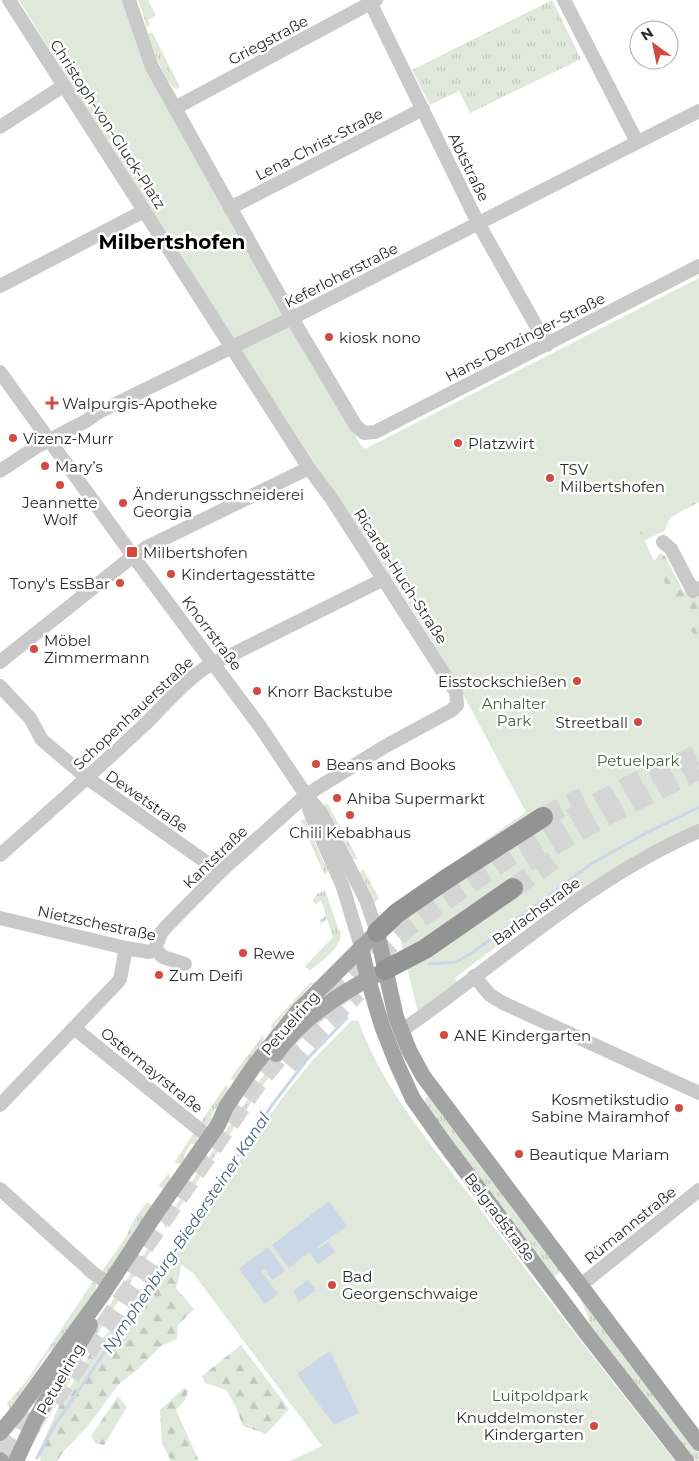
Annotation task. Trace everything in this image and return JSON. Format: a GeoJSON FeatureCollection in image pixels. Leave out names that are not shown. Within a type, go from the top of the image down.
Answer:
{"type":"FeatureCollection","features":[{"type":"Feature","properties":{"kind":"highway"},"geometry":{"type":"LineString","coordinates":[[377,932],[398,913],[543,817]]}},
{"type":"Feature","properties":{"kind":"highway"},"geometry":{"type":"LineString","coordinates":[[377,974],[426,949],[513,888]]}},
{"type":"Feature","properties":{"kind":"main road","name":"Petuelring"},"geometry":{"type":"LineString","coordinates":[[214,1132],[230,1101],[281,1031],[317,990],[377,932]]}},
{"type":"Feature","properties":{"kind":"main road","name":"Belgradstraße"},"geometry":{"type":"LineString","coordinates":[[377,932],[377,974],[386,1038],[406,1084],[442,1140],[686,1461]]}},
{"type":"Feature","properties":{"kind":"main road","name":"Belgradstraße"},"geometry":{"type":"LineString","coordinates":[[361,947],[377,974],[401,1031],[423,1076],[699,1443]]}},
{"type":"Feature","properties":{"kind":"main road","name":"Petuelring"},"geometry":{"type":"LineString","coordinates":[[1,1430],[16,1414],[106,1290],[156,1213],[214,1132],[230,1115],[280,1048],[307,1021],[346,991],[377,974]]}},
{"type":"Feature","properties":{"kind":"main road"},"geometry":{"type":"LineString","coordinates":[[406,1084],[413,1086],[420,1082],[423,1076]]}},
{"type":"Feature","properties":{"kind":"main road"},"geometry":{"type":"LineString","coordinates":[[420,1107],[420,1098],[427,1092],[435,1092]]}},
{"type":"Feature","properties":{"kind":"main road","name":"Petuelring"},"geometry":{"type":"LineString","coordinates":[[17,1460],[35,1420],[88,1331],[106,1290]]}},
{"type":"Feature","properties":{"kind":"main road"},"geometry":{"type":"LineString","coordinates":[[1,1430],[17,1460]]}},
{"type":"Feature","properties":{"kind":"street","name":"Christoph-von-Gluck-Platz"},"geometry":{"type":"LineString","coordinates":[[9,0],[309,468]]}},
{"type":"Feature","properties":{"kind":"street"},"geometry":{"type":"LineString","coordinates":[[129,0],[152,67],[292,318]]}},
{"type":"Feature","properties":{"kind":"street"},"geometry":{"type":"LineString","coordinates":[[564,0],[637,142]]}},
{"type":"Feature","properties":{"kind":"street","name":"Griegstraße"},"geometry":{"type":"LineString","coordinates":[[176,108],[372,1]]}},
{"type":"Feature","properties":{"kind":"street","name":"Abtstraße"},"geometry":{"type":"LineString","coordinates":[[372,1],[478,223],[547,345]]}},
{"type":"Feature","properties":{"kind":"street"},"geometry":{"type":"LineString","coordinates":[[0,127],[63,86]]}},
{"type":"Feature","properties":{"kind":"street","name":"Lena-Christ-Straße"},"geometry":{"type":"LineString","coordinates":[[230,208],[422,109]]}},
{"type":"Feature","properties":{"kind":"street","name":"Keferloherstraße"},"geometry":{"type":"LineString","coordinates":[[0,471],[49,440],[86,421],[99,412],[292,318],[699,111]]}},
{"type":"Feature","properties":{"kind":"street"},"geometry":{"type":"LineString","coordinates":[[3,284],[144,211]]}},
{"type":"Feature","properties":{"kind":"street","name":"Hans-Denzinger-Straße"},"geometry":{"type":"LineString","coordinates":[[292,318],[356,426],[364,433],[369,433],[383,428],[699,266]]}},
{"type":"Feature","properties":{"kind":"street","name":"Knorrstraße"},"geometry":{"type":"LineString","coordinates":[[0,372],[282,757],[306,795],[322,814],[366,900],[377,932]]}},
{"type":"Feature","properties":{"kind":"street"},"geometry":{"type":"LineString","coordinates":[[0,662],[133,556],[147,547],[309,468]]}},
{"type":"Feature","properties":{"kind":"street","name":"Ricarda-Huch-Straße"},"geometry":{"type":"LineString","coordinates":[[309,468],[331,498],[456,692],[457,705]]}},
{"type":"Feature","properties":{"kind":"street"},"geometry":{"type":"LineString","coordinates":[[663,542],[671,549],[696,590]]}},
{"type":"Feature","properties":{"kind":"street","name":"Schopenhauerstraße"},"geometry":{"type":"LineString","coordinates":[[0,855],[161,710],[200,670],[384,579]]}},
{"type":"Feature","properties":{"kind":"street","name":"Dewetstraße"},"geometry":{"type":"LineString","coordinates":[[0,686],[30,718],[42,740],[87,778],[220,872]]}},
{"type":"Feature","properties":{"kind":"street","name":"Kantstraße"},"geometry":{"type":"LineString","coordinates":[[155,949],[161,933],[166,927],[220,872],[306,795],[384,747],[452,710],[457,705]]}},
{"type":"Feature","properties":{"kind":"street","name":"Knorrstraße"},"geometry":{"type":"LineString","coordinates":[[306,795],[310,812],[343,887],[361,947]]}},
{"type":"Feature","properties":{"kind":"street","name":"Barlachstraße"},"geometry":{"type":"LineString","coordinates":[[401,1031],[537,928],[605,881],[640,860],[699,831]]}},
{"type":"Feature","properties":{"kind":"street","name":"Nietzschestraße"},"geometry":{"type":"LineString","coordinates":[[0,918],[126,948],[149,952],[155,949],[163,957],[185,964]]}},
{"type":"Feature","properties":{"kind":"street"},"geometry":{"type":"LineString","coordinates":[[0,1105],[117,983],[120,978],[126,948]]}},
{"type":"Feature","properties":{"kind":"street"},"geometry":{"type":"LineString","coordinates":[[474,976],[483,988],[503,1003],[699,1093]]}},
{"type":"Feature","properties":{"kind":"street","name":"Ostermayrstraße"},"geometry":{"type":"LineString","coordinates":[[74,1028],[214,1132]]}},
{"type":"Feature","properties":{"kind":"street"},"geometry":{"type":"LineString","coordinates":[[0,1189],[92,1273],[106,1290]]}},
{"type":"Feature","properties":{"kind":"street","name":"Rümannstraße"},"geometry":{"type":"LineString","coordinates":[[581,1285],[697,1194]]}},
{"type":"Feature","properties":{"kind":"green space"},"geometry":{"type":"Polygon","coordinates":[[[19,0],[125,0],[288,318],[360,444],[365,449],[699,278],[699,500],[640,532],[674,601],[699,644],[699,826],[565,902],[569,891],[455,978],[457,983],[418,1012],[396,922],[411,892],[526,812],[458,685],[423,626],[199,285],[19,0]]]}},
{"type":"Feature","properties":{"kind":"green space"},"geometry":{"type":"Polygon","coordinates":[[[138,0],[148,0],[156,15],[148,20],[150,25],[147,27],[138,0]]]}},
{"type":"Feature","properties":{"kind":"green space"},"geometry":{"type":"Polygon","coordinates":[[[552,0],[581,59],[470,113],[459,91],[430,105],[412,70],[552,0]]]}},
{"type":"Feature","properties":{"kind":"green space"},"geometry":{"type":"Polygon","coordinates":[[[152,32],[180,87],[176,89],[171,85],[159,64],[148,34],[152,32]]]}},
{"type":"Feature","properties":{"kind":"green space"},"geometry":{"type":"Polygon","coordinates":[[[699,483],[699,502],[671,517],[664,531],[642,542],[631,518],[699,483]]]}},
{"type":"Feature","properties":{"kind":"green space"},"geometry":{"type":"Polygon","coordinates":[[[660,553],[665,556],[683,591],[699,591],[699,671],[652,564],[660,553]]]}},
{"type":"Feature","properties":{"kind":"green space"},"geometry":{"type":"Polygon","coordinates":[[[327,803],[358,859],[350,859],[352,856],[328,810],[324,809],[323,806],[327,803]]]}},
{"type":"Feature","properties":{"kind":"green space"},"geometry":{"type":"Polygon","coordinates":[[[307,817],[307,825],[325,865],[328,865],[330,868],[325,875],[300,821],[307,817]]]}},
{"type":"Feature","properties":{"kind":"green space"},"geometry":{"type":"Polygon","coordinates":[[[363,869],[379,898],[373,904],[374,899],[361,875],[358,874],[363,869]]]}},
{"type":"Feature","properties":{"kind":"green space"},"geometry":{"type":"Polygon","coordinates":[[[325,890],[341,936],[333,951],[310,971],[305,966],[333,937],[327,919],[321,924],[320,920],[326,915],[321,900],[315,905],[313,900],[317,894],[325,890]]]}},
{"type":"Feature","properties":{"kind":"green space"},"geometry":{"type":"Polygon","coordinates":[[[319,982],[316,985],[311,985],[275,1025],[275,1031],[272,1034],[271,1025],[310,983],[319,982]]]}},
{"type":"Feature","properties":{"kind":"green space"},"geometry":{"type":"Polygon","coordinates":[[[349,993],[350,1001],[308,1033],[272,1072],[165,1229],[164,1223],[268,1069],[279,1055],[349,993]]]}},
{"type":"Feature","properties":{"kind":"green space","name":"Luitpoldpark"},"geometry":{"type":"Polygon","coordinates":[[[358,1020],[380,1069],[409,1115],[675,1461],[290,1461],[322,1446],[193,1273],[173,1259],[282,1098],[312,1061],[351,1021],[358,1020]]]}},
{"type":"Feature","properties":{"kind":"green space"},"geometry":{"type":"Polygon","coordinates":[[[263,1035],[264,1044],[235,1080],[230,1079],[263,1035]]]}},
{"type":"Feature","properties":{"kind":"green space"},"geometry":{"type":"Polygon","coordinates":[[[226,1085],[229,1089],[211,1116],[212,1121],[206,1126],[199,1125],[226,1085]]]}},
{"type":"Feature","properties":{"kind":"green space"},"geometry":{"type":"Polygon","coordinates":[[[428,1096],[562,1271],[552,1278],[424,1103],[428,1096]]]}},
{"type":"Feature","properties":{"kind":"green space"},"geometry":{"type":"Polygon","coordinates":[[[195,1131],[198,1140],[196,1144],[191,1144],[183,1157],[185,1161],[183,1164],[174,1163],[195,1131]]]}},
{"type":"Feature","properties":{"kind":"green space"},"geometry":{"type":"Polygon","coordinates":[[[169,1173],[171,1181],[112,1265],[112,1270],[109,1274],[100,1274],[126,1237],[133,1221],[147,1202],[152,1205],[163,1189],[159,1185],[169,1173]]]}},
{"type":"Feature","properties":{"kind":"green space"},"geometry":{"type":"Polygon","coordinates":[[[156,1243],[96,1336],[33,1443],[54,1398],[93,1330],[150,1245],[156,1243]]]}},
{"type":"Feature","properties":{"kind":"green space"},"geometry":{"type":"Polygon","coordinates":[[[167,1251],[179,1252],[181,1266],[176,1288],[194,1309],[178,1325],[177,1339],[161,1346],[137,1370],[118,1385],[88,1426],[57,1461],[41,1461],[38,1453],[60,1404],[94,1347],[120,1320],[167,1251]]]}},
{"type":"Feature","properties":{"kind":"green space"},"geometry":{"type":"Polygon","coordinates":[[[96,1281],[96,1291],[58,1345],[48,1353],[10,1409],[7,1403],[25,1383],[92,1283],[96,1281]]]}},
{"type":"Feature","properties":{"kind":"green space"},"geometry":{"type":"Polygon","coordinates":[[[579,1296],[699,1451],[699,1461],[693,1461],[590,1328],[588,1316],[579,1296]]]}},
{"type":"Feature","properties":{"kind":"green space"},"geometry":{"type":"Polygon","coordinates":[[[241,1345],[289,1409],[266,1434],[243,1426],[236,1407],[226,1390],[205,1383],[202,1376],[241,1345]]]}},
{"type":"Feature","properties":{"kind":"green space"},"geometry":{"type":"Polygon","coordinates":[[[184,1388],[188,1391],[185,1400],[176,1410],[199,1461],[171,1461],[162,1444],[160,1410],[184,1388]]]}},
{"type":"Feature","properties":{"kind":"green space"},"geometry":{"type":"Polygon","coordinates":[[[118,1396],[127,1407],[104,1445],[95,1443],[91,1436],[118,1396]]]}},
{"type":"Feature","properties":{"kind":"water"},"geometry":{"type":"Polygon","coordinates":[[[329,1201],[347,1226],[317,1247],[319,1249],[328,1242],[335,1252],[318,1264],[309,1252],[289,1268],[272,1245],[329,1201]]]}},
{"type":"Feature","properties":{"kind":"water"},"geometry":{"type":"Polygon","coordinates":[[[268,1247],[285,1271],[272,1280],[266,1268],[261,1271],[278,1294],[265,1304],[239,1269],[268,1247]]]}},
{"type":"Feature","properties":{"kind":"water"},"geometry":{"type":"Polygon","coordinates":[[[308,1280],[316,1290],[299,1302],[293,1291],[308,1280]]]}},
{"type":"Feature","properties":{"kind":"water"},"geometry":{"type":"Polygon","coordinates":[[[330,1351],[359,1413],[334,1425],[297,1374],[330,1351]]]}},
{"type":"Feature","properties":{"kind":"waterway","name":"Nymphenburg-Biedersteiner Kanal"},"geometry":{"type":"LineString","coordinates":[[429,964],[456,962],[472,953],[591,864],[646,833],[699,807]]}},
{"type":"Feature","properties":{"kind":"waterway","name":"Nymphenburg-Biedersteiner Kanal"},"geometry":{"type":"LineString","coordinates":[[37,1458],[53,1428],[272,1105],[309,1057],[347,1018]]}},
{"type":"Feature","properties":{"kind":"tunnel"},"geometry":{"type":"LineString","coordinates":[[332,998],[408,927],[509,857],[588,808],[630,785],[699,754]]}},
{"type":"Feature","properties":{"kind":"tunnel"},"geometry":{"type":"LineString","coordinates":[[527,862],[611,813],[699,770]]}},
{"type":"Feature","properties":{"kind":"tunnel"},"geometry":{"type":"LineString","coordinates":[[543,817],[583,797]]}},
{"type":"Feature","properties":{"kind":"tunnel"},"geometry":{"type":"LineString","coordinates":[[513,888],[553,860]]}},
{"type":"Feature","properties":{"kind":"tunnel"},"geometry":{"type":"LineString","coordinates":[[288,1065],[317,1032],[357,992]]}},
{"type":"Feature","properties":{"kind":"tunnel"},"geometry":{"type":"LineString","coordinates":[[127,1271],[257,1083],[292,1041]]}},
{"type":"Feature","properties":{"kind":"tunnel"},"geometry":{"type":"LineString","coordinates":[[53,1401],[150,1260]]}},
{"type":"Feature","properties":{"kind":"tunnel"},"geometry":{"type":"LineString","coordinates":[[0,1453],[53,1377]]}},
{"type":"Feature","properties":{"kind":"place","name":"kiosk nono"},"geometry":{"type":"Point","coordinates":[329,337]}},
{"type":"Feature","properties":{"kind":"place","name":"Walpurgis-Apotheke"},"geometry":{"type":"Point","coordinates":[52,403]}},
{"type":"Feature","properties":{"kind":"place","name":"Vizenz-Murr"},"geometry":{"type":"Point","coordinates":[13,438]}},
{"type":"Feature","properties":{"kind":"place","name":"Platzwirt"},"geometry":{"type":"Point","coordinates":[458,443]}},
{"type":"Feature","properties":{"kind":"place","name":"Mary’s"},"geometry":{"type":"Point","coordinates":[45,466]}},
{"type":"Feature","properties":{"kind":"place","name":"TSV Milbertshofen"},"geometry":{"type":"Point","coordinates":[550,478]}},
{"type":"Feature","properties":{"kind":"place","name":"Jeannette Wolf"},"geometry":{"type":"Point","coordinates":[60,485]}},
{"type":"Feature","properties":{"kind":"place","name":"Änderungsschneiderei Georgia"},"geometry":{"type":"Point","coordinates":[123,503]}},
{"type":"Feature","properties":{"kind":"place","name":"Milbertshofen"},"geometry":{"type":"Point","coordinates":[132,552]}},
{"type":"Feature","properties":{"kind":"place","name":"Kindertagesstätte"},"geometry":{"type":"Point","coordinates":[171,574]}},
{"type":"Feature","properties":{"kind":"place","name":"Tony's EssBar"},"geometry":{"type":"Point","coordinates":[120,583]}},
{"type":"Feature","properties":{"kind":"place","name":"Möbel Zimmermann"},"geometry":{"type":"Point","coordinates":[34,649]}},
{"type":"Feature","properties":{"kind":"place","name":"Eisstockschießen"},"geometry":{"type":"Point","coordinates":[577,681]}},
{"type":"Feature","properties":{"kind":"place","name":"Knorr Backstube"},"geometry":{"type":"Point","coordinates":[257,691]}},
{"type":"Feature","properties":{"kind":"place","name":"Streetball"},"geometry":{"type":"Point","coordinates":[638,722]}},
{"type":"Feature","properties":{"kind":"place","name":"Beans and Books"},"geometry":{"type":"Point","coordinates":[316,764]}},
{"type":"Feature","properties":{"kind":"place","name":"Ahiba Supermarkt"},"geometry":{"type":"Point","coordinates":[337,798]}},
{"type":"Feature","properties":{"kind":"place","name":"Chili Kebabhaus"},"geometry":{"type":"Point","coordinates":[350,815]}},
{"type":"Feature","properties":{"kind":"place","name":"Rewe"},"geometry":{"type":"Point","coordinates":[243,953]}},
{"type":"Feature","properties":{"kind":"place","name":"Zum Deifi"},"geometry":{"type":"Point","coordinates":[159,975]}},
{"type":"Feature","properties":{"kind":"place","name":"ANE Kindergarten"},"geometry":{"type":"Point","coordinates":[444,1035]}},
{"type":"Feature","properties":{"kind":"place","name":"Kosmetikstudio Sabine Mairamhof"},"geometry":{"type":"Point","coordinates":[679,1108]}},
{"type":"Feature","properties":{"kind":"place","name":"Beautique Mariam"},"geometry":{"type":"Point","coordinates":[519,1154]}},
{"type":"Feature","properties":{"kind":"place","name":"Bad Georgenschwaige"},"geometry":{"type":"Point","coordinates":[332,1285]}},
{"type":"Feature","properties":{"kind":"place","name":"Knuddelmonster Kindergarten"},"geometry":{"type":"Point","coordinates":[594,1426]}},
{"type":"Feature","properties":{"kind":"district","name":"Milbertshofen"},"geometry":{"type":"Point","coordinates":[172,242]}},
{"type":"Feature","properties":{"kind":"park label","name":"Anhalter Park"},"geometry":{"type":"Point","coordinates":[514,712]}},
{"type":"Feature","properties":{"kind":"park label","name":"Petuelpark"},"geometry":{"type":"Point","coordinates":[638,760]}}]}
